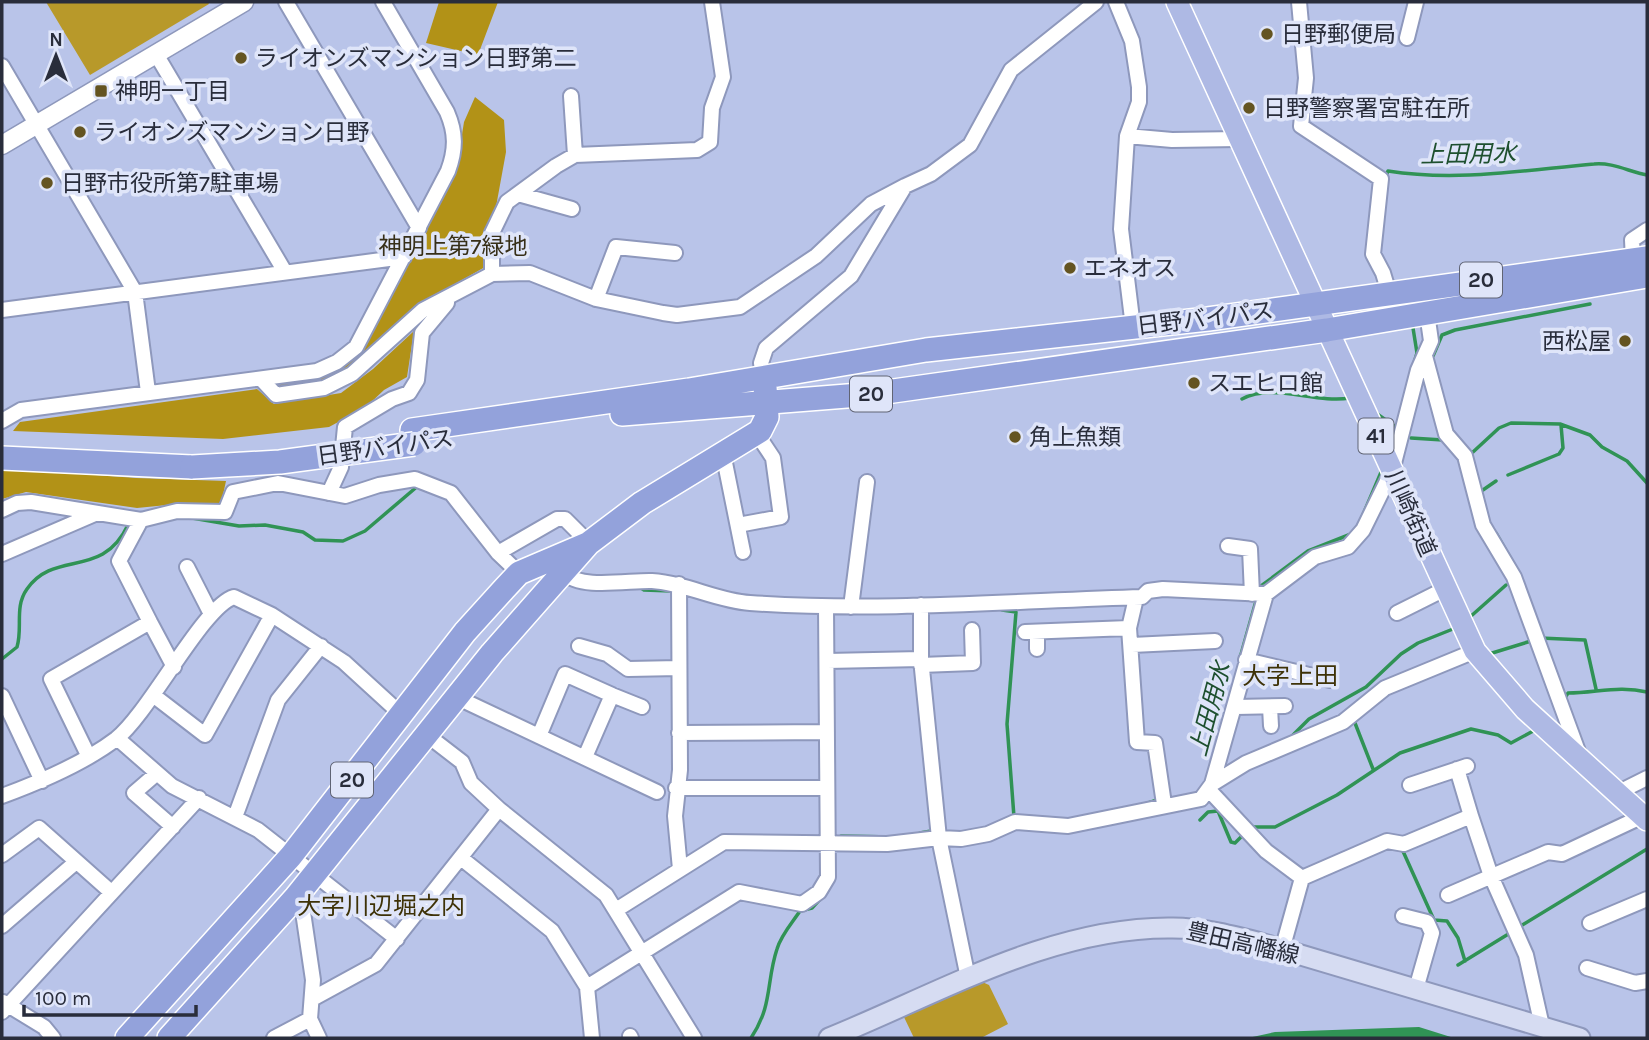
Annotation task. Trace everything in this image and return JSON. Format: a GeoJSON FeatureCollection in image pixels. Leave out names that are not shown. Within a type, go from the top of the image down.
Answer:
{"type":"FeatureCollection","features":[{"type":"Feature","properties":{"kind":"highway","name":"日野バイパス"},"geometry":{"type":"LineString","coordinates":[[413,437],[952,347],[1132,327],[1389,293],[1643,265]]}},
{"type":"Feature","properties":{"kind":"highway","name":"日野バイパス"},"geometry":{"type":"LineString","coordinates":[[2,458],[192,460],[272,449],[624,414],[872,394],[1327,330],[1427,313],[1643,265]]}},
{"type":"Feature","properties":{"kind":"highway"},"geometry":{"type":"LineString","coordinates":[[757,434],[765,423],[763,377]]}},
{"type":"Feature","properties":{"kind":"highway","name":"20"},"geometry":{"type":"LineString","coordinates":[[127,1038],[291,856],[465,632],[519,573],[589,543],[642,503],[757,434]]}},
{"type":"Feature","properties":{"kind":"highway","name":"日野バイパス"},"geometry":{"type":"LineString","coordinates":[[2,444],[192,460]]}},
{"type":"Feature","properties":{"kind":"highway","name":"20"},"geometry":{"type":"LineString","coordinates":[[169,1038],[315,874],[456,698],[589,543]]}},
{"type":"Feature","properties":{"kind":"main road","name":"川崎街道"},"geometry":{"type":"LineString","coordinates":[[1177,2],[1475,651],[1525,709],[1578,754],[1645,818]]}},
{"type":"Feature","properties":{"kind":"main road","name":"豊田高幡線"},"geometry":{"type":"LineString","coordinates":[[830,1038],[968,978],[1057,947],[1140,929],[1209,931],[1580,1038]]}},
{"type":"Feature","properties":{"kind":"street"},"geometry":{"type":"LineString","coordinates":[[2,145],[244,2]]}},
{"type":"Feature","properties":{"kind":"street"},"geometry":{"type":"LineString","coordinates":[[286,2],[419,228]]}},
{"type":"Feature","properties":{"kind":"street"},"geometry":{"type":"LineString","coordinates":[[2,421],[21,410],[317,371],[346,356],[361,340],[453,159],[455,138],[447,111],[383,2]]}},
{"type":"Feature","properties":{"kind":"street"},"geometry":{"type":"LineString","coordinates":[[492,274],[495,222],[507,202],[575,155],[697,150],[710,142],[712,108],[723,77],[712,2]]}},
{"type":"Feature","properties":{"kind":"street"},"geometry":{"type":"LineString","coordinates":[[261,379],[276,395],[339,382],[352,374],[424,310],[492,274],[530,273],[596,299],[677,315],[740,307],[816,256],[870,204],[931,174],[970,145],[1012,70],[1096,2]]}},
{"type":"Feature","properties":{"kind":"street"},"geometry":{"type":"LineString","coordinates":[[1116,2],[1132,41],[1139,88],[1139,102],[1127,136],[1121,242],[1132,327]]}},
{"type":"Feature","properties":{"kind":"street"},"geometry":{"type":"LineString","coordinates":[[1299,2],[1306,78],[1301,127],[1381,179],[1373,254],[1389,293]]}},
{"type":"Feature","properties":{"kind":"street"},"geometry":{"type":"LineString","coordinates":[[1406,38],[1416,2]]}},
{"type":"Feature","properties":{"kind":"street"},"geometry":{"type":"LineString","coordinates":[[156,54],[285,272]]}},
{"type":"Feature","properties":{"kind":"street"},"geometry":{"type":"LineString","coordinates":[[2,66],[135,292],[148,392]]}},
{"type":"Feature","properties":{"kind":"street"},"geometry":{"type":"LineString","coordinates":[[571,96],[575,155]]}},
{"type":"Feature","properties":{"kind":"street"},"geometry":{"type":"LineString","coordinates":[[1127,136],[1172,140],[1239,139]]}},
{"type":"Feature","properties":{"kind":"street"},"geometry":{"type":"LineString","coordinates":[[763,377],[761,363],[766,348],[851,276],[905,186]]}},
{"type":"Feature","properties":{"kind":"street"},"geometry":{"type":"LineString","coordinates":[[518,194],[572,209]]}},
{"type":"Feature","properties":{"kind":"street"},"geometry":{"type":"LineString","coordinates":[[1643,265],[1632,240],[1647,230]]}},
{"type":"Feature","properties":{"kind":"street"},"geometry":{"type":"LineString","coordinates":[[596,299],[617,247],[675,253]]}},
{"type":"Feature","properties":{"kind":"street"},"geometry":{"type":"LineString","coordinates":[[2,310],[404,257]]}},
{"type":"Feature","properties":{"kind":"street"},"geometry":{"type":"LineString","coordinates":[[329,493],[341,467],[345,427],[392,399],[409,393],[416,380],[422,333],[455,293]]}},
{"type":"Feature","properties":{"kind":"street"},"geometry":{"type":"LineString","coordinates":[[565,573],[569,578],[596,583],[652,581],[679,584],[746,603],[826,607],[1142,597],[1148,591],[1163,589],[1259,594],[1315,557],[1348,547],[1363,530],[1392,471],[1425,356],[1432,341],[1427,313]]}},
{"type":"Feature","properties":{"kind":"street"},"geometry":{"type":"LineString","coordinates":[[1425,356],[1446,434],[1465,456],[1483,525],[1514,577],[1578,754]]}},
{"type":"Feature","properties":{"kind":"street"},"geometry":{"type":"LineString","coordinates":[[738,525],[781,517],[773,458],[757,434]]}},
{"type":"Feature","properties":{"kind":"street"},"geometry":{"type":"LineString","coordinates":[[723,453],[743,552]]}},
{"type":"Feature","properties":{"kind":"street"},"geometry":{"type":"LineString","coordinates":[[2,510],[17,503],[31,502],[141,520],[177,511],[225,512],[233,492],[278,483],[345,496],[379,485],[415,479],[451,493],[498,553],[519,573]]}},
{"type":"Feature","properties":{"kind":"street"},"geometry":{"type":"LineString","coordinates":[[850,607],[867,482]]}},
{"type":"Feature","properties":{"kind":"street"},"geometry":{"type":"LineString","coordinates":[[2,554],[97,513]]}},
{"type":"Feature","properties":{"kind":"street"},"geometry":{"type":"LineString","coordinates":[[498,553],[557,519],[565,519],[589,543]]}},
{"type":"Feature","properties":{"kind":"street"},"geometry":{"type":"LineString","coordinates":[[141,520],[119,561],[174,667]]}},
{"type":"Feature","properties":{"kind":"street"},"geometry":{"type":"LineString","coordinates":[[616,910],[724,842],[887,844],[939,838],[961,839],[988,834],[1015,822],[1068,826],[1135,814],[1164,804],[1189,803],[1201,799],[1210,787],[1236,707],[1259,594],[1250,549],[1228,546]]}},
{"type":"Feature","properties":{"kind":"street"},"geometry":{"type":"LineString","coordinates":[[187,567],[211,614]]}},
{"type":"Feature","properties":{"kind":"street"},"geometry":{"type":"LineString","coordinates":[[679,584],[680,769],[676,788],[680,869]]}},
{"type":"Feature","properties":{"kind":"street"},"geometry":{"type":"LineString","coordinates":[[1397,613],[1445,589]]}},
{"type":"Feature","properties":{"kind":"street"},"geometry":{"type":"LineString","coordinates":[[2,796],[42,781],[117,738],[153,695],[211,614],[224,600],[234,597],[272,615],[344,662],[402,715]]}},
{"type":"Feature","properties":{"kind":"street"},"geometry":{"type":"LineString","coordinates":[[1136,597],[1129,628],[1137,742],[1155,743],[1164,804]]}},
{"type":"Feature","properties":{"kind":"street"},"geometry":{"type":"LineString","coordinates":[[921,605],[921,662],[939,838],[968,978]]}},
{"type":"Feature","properties":{"kind":"street"},"geometry":{"type":"LineString","coordinates":[[587,987],[739,892],[808,903],[826,883],[826,607]]}},
{"type":"Feature","properties":{"kind":"street"},"geometry":{"type":"LineString","coordinates":[[153,695],[205,734],[272,615]]}},
{"type":"Feature","properties":{"kind":"street"},"geometry":{"type":"LineString","coordinates":[[88,755],[51,679],[150,622]]}},
{"type":"Feature","properties":{"kind":"street"},"geometry":{"type":"LineString","coordinates":[[1037,649],[1031,632],[1129,628]]}},
{"type":"Feature","properties":{"kind":"street"},"geometry":{"type":"LineString","coordinates":[[827,661],[974,663],[972,630]]}},
{"type":"Feature","properties":{"kind":"street"},"geometry":{"type":"LineString","coordinates":[[1132,646],[1215,640]]}},
{"type":"Feature","properties":{"kind":"street"},"geometry":{"type":"LineString","coordinates":[[235,817],[278,700],[321,646]]}},
{"type":"Feature","properties":{"kind":"street"},"geometry":{"type":"LineString","coordinates":[[579,646],[607,654],[628,669],[678,668]]}},
{"type":"Feature","properties":{"kind":"street"},"geometry":{"type":"LineString","coordinates":[[1210,787],[1246,763],[1343,722],[1385,688],[1475,651]]}},
{"type":"Feature","properties":{"kind":"street"},"geometry":{"type":"LineString","coordinates":[[1246,660],[1330,680]]}},
{"type":"Feature","properties":{"kind":"street"},"geometry":{"type":"LineString","coordinates":[[538,736],[565,674],[642,707]]}},
{"type":"Feature","properties":{"kind":"street"},"geometry":{"type":"LineString","coordinates":[[585,757],[612,695]]}},
{"type":"Feature","properties":{"kind":"street"},"geometry":{"type":"LineString","coordinates":[[2,696],[42,781]]}},
{"type":"Feature","properties":{"kind":"street"},"geometry":{"type":"LineString","coordinates":[[456,698],[657,792]]}},
{"type":"Feature","properties":{"kind":"street"},"geometry":{"type":"LineString","coordinates":[[1236,707],[1277,707],[1271,726]]}},
{"type":"Feature","properties":{"kind":"street"},"geometry":{"type":"LineString","coordinates":[[2,732],[16,726]]}},
{"type":"Feature","properties":{"kind":"street"},"geometry":{"type":"LineString","coordinates":[[679,733],[827,732]]}},
{"type":"Feature","properties":{"kind":"street"},"geometry":{"type":"LineString","coordinates":[[428,735],[462,762],[471,783],[499,810],[606,895],[694,1038]]}},
{"type":"Feature","properties":{"kind":"street"},"geometry":{"type":"LineString","coordinates":[[117,738],[156,774],[258,830],[397,939]]}},
{"type":"Feature","properties":{"kind":"street"},"geometry":{"type":"LineString","coordinates":[[1410,785],[1462,767],[1471,816],[1491,876],[1526,955],[1542,1026]]}},
{"type":"Feature","properties":{"kind":"street"},"geometry":{"type":"LineString","coordinates":[[156,774],[134,793],[173,827]]}},
{"type":"Feature","properties":{"kind":"street"},"geometry":{"type":"LineString","coordinates":[[1619,792],[1647,778]]}},
{"type":"Feature","properties":{"kind":"street"},"geometry":{"type":"LineString","coordinates":[[1210,787],[1266,850],[1302,878]]}},
{"type":"Feature","properties":{"kind":"street"},"geometry":{"type":"LineString","coordinates":[[676,788],[827,788]]}},
{"type":"Feature","properties":{"kind":"street"},"geometry":{"type":"LineString","coordinates":[[53,1038],[44,1027],[4,1006],[199,798]]}},
{"type":"Feature","properties":{"kind":"street"},"geometry":{"type":"LineString","coordinates":[[312,999],[376,964],[499,810]]}},
{"type":"Feature","properties":{"kind":"street"},"geometry":{"type":"LineString","coordinates":[[1302,878],[1387,841],[1404,844],[1471,816]]}},
{"type":"Feature","properties":{"kind":"street"},"geometry":{"type":"LineString","coordinates":[[1448,895],[1548,852],[1562,854],[1645,818]]}},
{"type":"Feature","properties":{"kind":"street"},"geometry":{"type":"LineString","coordinates":[[2,855],[39,828],[111,892]]}},
{"type":"Feature","properties":{"kind":"street"},"geometry":{"type":"LineString","coordinates":[[461,858],[552,931],[587,987],[592,1038]]}},
{"type":"Feature","properties":{"kind":"street"},"geometry":{"type":"LineString","coordinates":[[2,926],[76,862]]}},
{"type":"Feature","properties":{"kind":"street"},"geometry":{"type":"LineString","coordinates":[[1282,950],[1302,878]]}},
{"type":"Feature","properties":{"kind":"street"},"geometry":{"type":"LineString","coordinates":[[1590,923],[1647,899]]}},
{"type":"Feature","properties":{"kind":"street"},"geometry":{"type":"LineString","coordinates":[[303,912],[312,999],[310,1019],[318,1038]]}},
{"type":"Feature","properties":{"kind":"street"},"geometry":{"type":"LineString","coordinates":[[1403,916],[1427,922],[1432,933],[1416,989]]}},
{"type":"Feature","properties":{"kind":"street"},"geometry":{"type":"LineString","coordinates":[[1587,968],[1635,983],[1647,981]]}},
{"type":"Feature","properties":{"kind":"street"},"geometry":{"type":"LineString","coordinates":[[274,1038],[310,1019]]}},
{"type":"Feature","properties":{"kind":"shaded area"},"geometry":{"type":"Polygon","coordinates":[[[46,2],[208,2],[209,4],[90,75],[46,2]]]}},
{"type":"Feature","properties":{"kind":"shaded area"},"geometry":{"type":"Polygon","coordinates":[[[980,981],[989,985],[1008,1024],[981,1038],[914,1038],[903,1015],[980,981]]]}},
{"type":"Feature","properties":{"kind":"shaded area"},"geometry":{"type":"Polygon","coordinates":[[[1419,1027],[1454,1038],[1248,1038],[1275,1032],[1419,1027]]]}},
{"type":"Feature","properties":{"kind":"green space"},"geometry":{"type":"Polygon","coordinates":[[[439,2],[498,2],[478,55],[426,43],[439,2]]]}},
{"type":"Feature","properties":{"kind":"green space","name":"神明上第7緑地"},"geometry":{"type":"Polygon","coordinates":[[[475,97],[504,120],[506,152],[485,267],[432,297],[334,379],[281,389],[274,383],[331,373],[368,339],[413,256],[459,153],[464,122],[475,97]]]}},
{"type":"Feature","properties":{"kind":"green space"},"geometry":{"type":"Polygon","coordinates":[[[414,331],[407,377],[384,390],[366,407],[329,427],[223,439],[13,431],[20,422],[257,389],[274,404],[341,393],[373,369],[414,331]]]}},
{"type":"Feature","properties":{"kind":"green space"},"geometry":{"type":"Polygon","coordinates":[[[2,468],[136,478],[226,481],[221,504],[137,508],[26,492],[2,499],[2,468]]]}},
{"type":"Feature","properties":{"kind":"waterway","name":"上田用水"},"geometry":{"type":"LineString","coordinates":[[1385,178],[1388,171],[1465,175],[1601,164],[1647,175]]}},
{"type":"Feature","properties":{"kind":"waterway"},"geometry":{"type":"LineString","coordinates":[[1433,356],[1442,335],[1455,330],[1590,304]]}},
{"type":"Feature","properties":{"kind":"waterway","name":"上田用水"},"geometry":{"type":"LineString","coordinates":[[1413,328],[1417,353],[1414,363]]}},
{"type":"Feature","properties":{"kind":"waterway"},"geometry":{"type":"LineString","coordinates":[[1242,399],[1267,393],[1350,398]]}},
{"type":"Feature","properties":{"kind":"waterway"},"geometry":{"type":"LineString","coordinates":[[1373,411],[1397,428]]}},
{"type":"Feature","properties":{"kind":"waterway"},"geometry":{"type":"LineString","coordinates":[[1473,452],[1499,428],[1511,423],[1560,424],[1590,435],[1602,447],[1627,461],[1647,483]]}},
{"type":"Feature","properties":{"kind":"waterway"},"geometry":{"type":"LineString","coordinates":[[1508,475],[1559,454],[1563,448],[1561,425]]}},
{"type":"Feature","properties":{"kind":"waterway"},"geometry":{"type":"LineString","coordinates":[[1411,438],[1443,440]]}},
{"type":"Feature","properties":{"kind":"waterway","name":"上田用水"},"geometry":{"type":"LineString","coordinates":[[1261,586],[1308,551],[1351,534],[1359,524],[1382,470]]}},
{"type":"Feature","properties":{"kind":"waterway"},"geometry":{"type":"LineString","coordinates":[[1480,492],[1496,481]]}},
{"type":"Feature","properties":{"kind":"waterway"},"geometry":{"type":"LineString","coordinates":[[192,518],[239,526],[265,525],[303,532],[315,540],[343,541],[365,531],[419,485]]}},
{"type":"Feature","properties":{"kind":"waterway"},"geometry":{"type":"LineString","coordinates":[[2,659],[17,647],[23,596],[38,577],[51,570],[105,553],[117,542],[128,525]]}},
{"type":"Feature","properties":{"kind":"waterway"},"geometry":{"type":"LineString","coordinates":[[1496,533],[1515,566]]}},
{"type":"Feature","properties":{"kind":"waterway"},"geometry":{"type":"LineString","coordinates":[[1470,617],[1506,585]]}},
{"type":"Feature","properties":{"kind":"waterway"},"geometry":{"type":"LineString","coordinates":[[638,586],[644,590],[671,591]]}},
{"type":"Feature","properties":{"kind":"waterway","name":"上田用水"},"geometry":{"type":"LineString","coordinates":[[1240,658],[1256,601]]}},
{"type":"Feature","properties":{"kind":"waterway"},"geometry":{"type":"LineString","coordinates":[[1002,610],[1016,612],[1007,724],[1014,817]]}},
{"type":"Feature","properties":{"kind":"waterway"},"geometry":{"type":"LineString","coordinates":[[1292,736],[1309,719],[1366,687],[1401,654],[1418,643],[1453,629]]}},
{"type":"Feature","properties":{"kind":"waterway"},"geometry":{"type":"LineString","coordinates":[[1540,638],[1585,640],[1596,689]]}},
{"type":"Feature","properties":{"kind":"waterway"},"geometry":{"type":"LineString","coordinates":[[1489,654],[1531,641]]}},
{"type":"Feature","properties":{"kind":"waterway"},"geometry":{"type":"LineString","coordinates":[[1564,700],[1568,693],[1617,689],[1647,692]]}},
{"type":"Feature","properties":{"kind":"waterway"},"geometry":{"type":"LineString","coordinates":[[1353,718],[1373,769]]}},
{"type":"Feature","properties":{"kind":"waterway"},"geometry":{"type":"LineString","coordinates":[[1254,827],[1275,827],[1337,795],[1400,753],[1471,729],[1498,735],[1511,743],[1535,730]]}},
{"type":"Feature","properties":{"kind":"waterway","name":"上田用水"},"geometry":{"type":"LineString","coordinates":[[1145,804],[1157,800]]}},
{"type":"Feature","properties":{"kind":"waterway"},"geometry":{"type":"LineString","coordinates":[[1200,820],[1208,812],[1218,811],[1231,842],[1235,843],[1243,835]]}},
{"type":"Feature","properties":{"kind":"waterway","name":"上田用水"},"geometry":{"type":"LineString","coordinates":[[1018,816],[1038,817]]}},
{"type":"Feature","properties":{"kind":"waterway","name":"上田用水"},"geometry":{"type":"LineString","coordinates":[[920,833],[931,831]]}},
{"type":"Feature","properties":{"kind":"waterway","name":"上田用水"},"geometry":{"type":"LineString","coordinates":[[841,836],[892,837]]}},
{"type":"Feature","properties":{"kind":"waterway"},"geometry":{"type":"LineString","coordinates":[[1402,849],[1434,920],[1447,921],[1458,938],[1465,961]]}},
{"type":"Feature","properties":{"kind":"waterway"},"geometry":{"type":"LineString","coordinates":[[1519,927],[1647,849]]}},
{"type":"Feature","properties":{"kind":"waterway","name":"上田用水"},"geometry":{"type":"LineString","coordinates":[[827,892],[834,878]]}},
{"type":"Feature","properties":{"kind":"waterway","name":"上田用水"},"geometry":{"type":"LineString","coordinates":[[751,1038],[763,1015],[781,939],[800,911],[812,908],[822,897]]}},
{"type":"Feature","properties":{"kind":"waterway"},"geometry":{"type":"LineString","coordinates":[[1458,965],[1510,933]]}},
{"type":"Feature","properties":{"kind":"place","name":"日野郵便局"},"geometry":{"type":"Point","coordinates":[1267,34]}},
{"type":"Feature","properties":{"kind":"place","name":"ライオンズマンション日野第二"},"geometry":{"type":"Point","coordinates":[241,58]}},
{"type":"Feature","properties":{"kind":"place","name":"神明一丁目"},"geometry":{"type":"Point","coordinates":[101,91]}},
{"type":"Feature","properties":{"kind":"place","name":"日野警察署宮駐在所"},"geometry":{"type":"Point","coordinates":[1249,108]}},
{"type":"Feature","properties":{"kind":"place","name":"ライオンズマンション日野"},"geometry":{"type":"Point","coordinates":[80,132]}},
{"type":"Feature","properties":{"kind":"place","name":"日野市役所第7駐車場"},"geometry":{"type":"Point","coordinates":[47,183]}},
{"type":"Feature","properties":{"kind":"place","name":"エネオス"},"geometry":{"type":"Point","coordinates":[1070,268]}},
{"type":"Feature","properties":{"kind":"place","name":"西松屋"},"geometry":{"type":"Point","coordinates":[1625,341]}},
{"type":"Feature","properties":{"kind":"place","name":"スエヒロ館"},"geometry":{"type":"Point","coordinates":[1194,383]}},
{"type":"Feature","properties":{"kind":"place","name":"角上魚類"},"geometry":{"type":"Point","coordinates":[1015,437]}},
{"type":"Feature","properties":{"kind":"district","name":"大字上田"},"geometry":{"type":"Point","coordinates":[1290,676]}},
{"type":"Feature","properties":{"kind":"district","name":"大字川辺堀之内"},"geometry":{"type":"Point","coordinates":[381,906]}}]}
